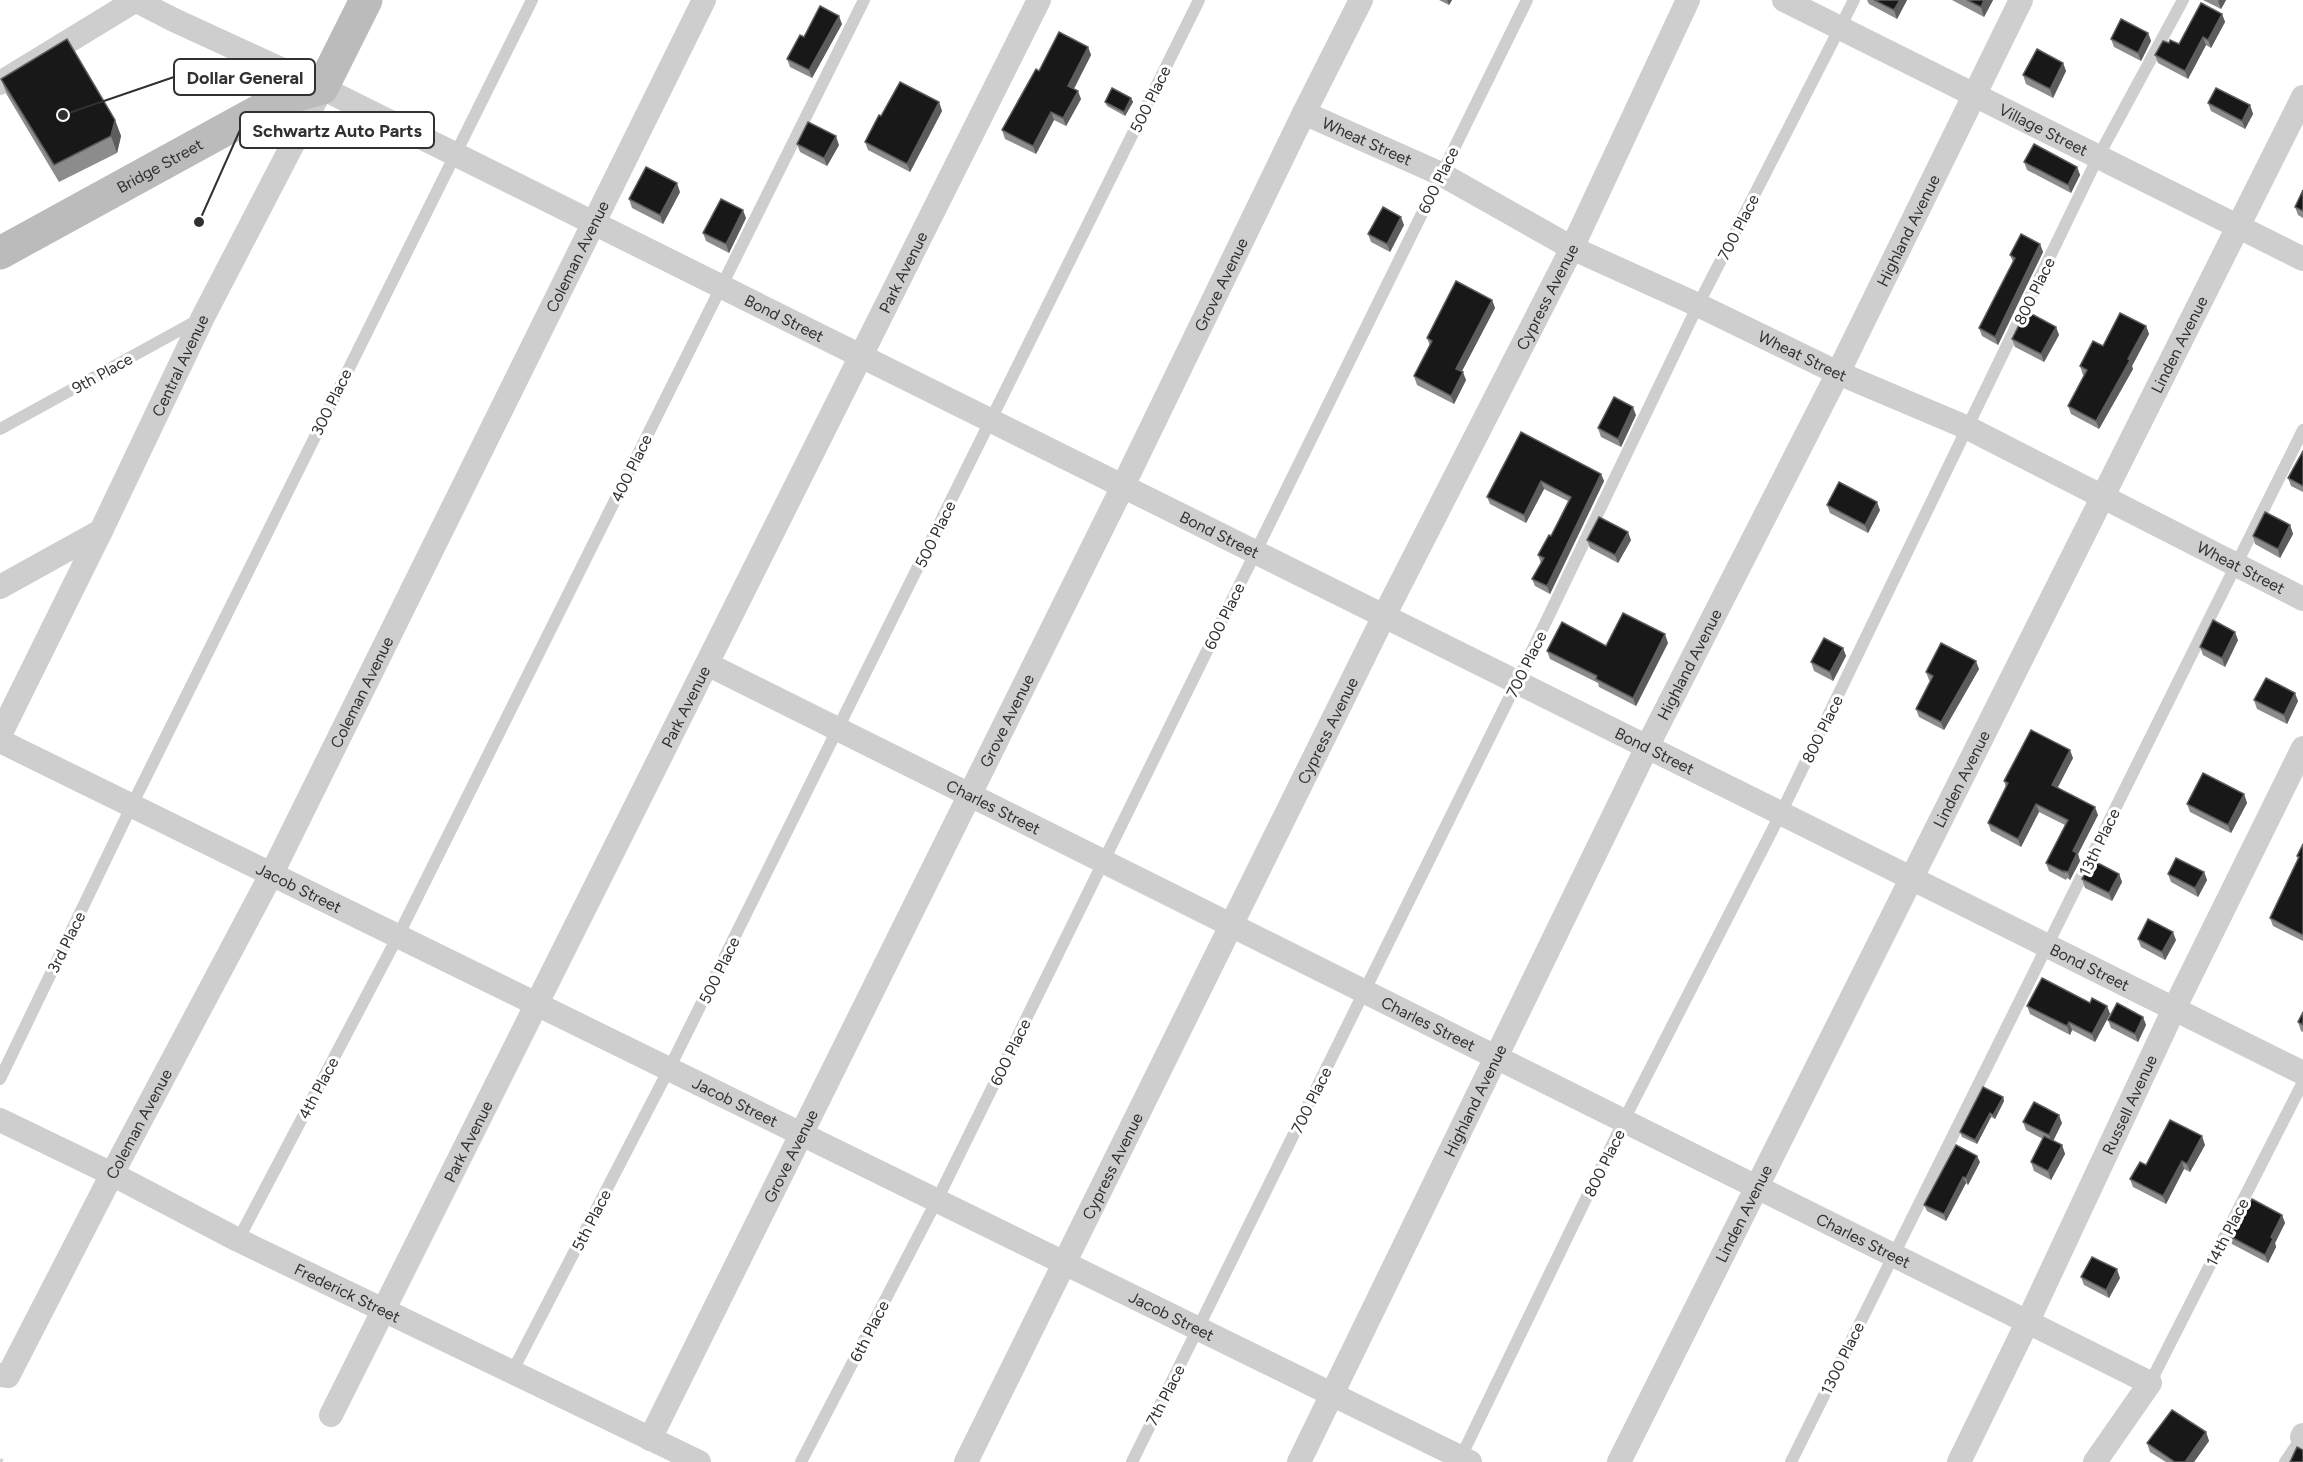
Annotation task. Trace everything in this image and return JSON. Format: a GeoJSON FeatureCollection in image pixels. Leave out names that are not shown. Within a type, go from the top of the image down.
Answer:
{"type":"FeatureCollection","features":[{"type":"Feature","properties":{"kind":"main road","name":"Central Avenue"},"geometry":{"type":"LineString","coordinates":[[322,88],[366,0]]}},
{"type":"Feature","properties":{"kind":"main road","name":"Bridge Street"},"geometry":{"type":"LineString","coordinates":[[0,253],[279,100],[322,88]]}},
{"type":"Feature","properties":{"kind":"street","name":"Bond Street"},"geometry":{"type":"LineString","coordinates":[[136,0],[174,20],[322,88],[2303,1073]]}},
{"type":"Feature","properties":{"kind":"street"},"geometry":{"type":"LineString","coordinates":[[0,83],[136,0]]}},
{"type":"Feature","properties":{"kind":"street","name":"Coleman Avenue"},"geometry":{"type":"LineString","coordinates":[[4,1376],[272,873],[704,0]]}},
{"type":"Feature","properties":{"kind":"street","name":"Park Avenue"},"geometry":{"type":"LineString","coordinates":[[331,1415],[1039,0]]}},
{"type":"Feature","properties":{"kind":"street","name":"Grove Avenue"},"geometry":{"type":"LineString","coordinates":[[650,1439],[1123,486],[1304,112],[1361,0]]}},
{"type":"Feature","properties":{"kind":"street","name":"Cypress Avenue"},"geometry":{"type":"LineString","coordinates":[[966,1462],[1384,616],[1572,248],[1688,0]]}},
{"type":"Feature","properties":{"kind":"street","name":"Village Street"},"geometry":{"type":"LineString","coordinates":[[1784,0],[2303,259]]}},
{"type":"Feature","properties":{"kind":"street","name":"Highland Avenue"},"geometry":{"type":"LineString","coordinates":[[1299,1462],[1647,747],[1838,373],[2021,0]]}},
{"type":"Feature","properties":{"kind":"street","name":"Central Avenue"},"geometry":{"type":"LineString","coordinates":[[0,735],[203,317],[322,88]]}},
{"type":"Feature","properties":{"kind":"street","name":"Linden Avenue"},"geometry":{"type":"LineString","coordinates":[[1619,1462],[2303,97]]}},
{"type":"Feature","properties":{"kind":"street","name":"Wheat Street"},"geometry":{"type":"LineString","coordinates":[[1304,112],[1441,174],[1572,248],[1698,305],[1838,373],[1968,428],[2303,599]]}},
{"type":"Feature","properties":{"kind":"street"},"geometry":{"type":"LineString","coordinates":[[0,586],[101,531]]}},
{"type":"Feature","properties":{"kind":"street","name":"Charles Street"},"geometry":{"type":"LineString","coordinates":[[707,664],[2150,1383]]}},
{"type":"Feature","properties":{"kind":"street","name":"Jacob Street"},"geometry":{"type":"LineString","coordinates":[[0,741],[937,1200],[1463,1461]]}},
{"type":"Feature","properties":{"kind":"street","name":"Russell Avenue"},"geometry":{"type":"LineString","coordinates":[[1959,1462],[2027,1323],[2174,1009],[2303,748]]}},
{"type":"Feature","properties":{"kind":"street","name":"Frederick Street"},"geometry":{"type":"LineString","coordinates":[[0,1120],[112,1174],[238,1240],[699,1462]]}},
{"type":"Feature","properties":{"kind":"street"},"geometry":{"type":"LineString","coordinates":[[2095,1462],[2150,1383]]}},
{"type":"Feature","properties":{"kind":"lane","name":"300 Place"},"geometry":{"type":"LineString","coordinates":[[132,805],[532,0]]}},
{"type":"Feature","properties":{"kind":"lane","name":"400 Place"},"geometry":{"type":"LineString","coordinates":[[398,936],[864,0]]}},
{"type":"Feature","properties":{"kind":"lane","name":"500 Place"},"geometry":{"type":"LineString","coordinates":[[669,1069],[1199,0]]}},
{"type":"Feature","properties":{"kind":"lane","name":"600 Place"},"geometry":{"type":"LineString","coordinates":[[937,1200],[1527,0]]}},
{"type":"Feature","properties":{"kind":"lane","name":"700 Place"},"geometry":{"type":"LineString","coordinates":[[1198,1329],[1517,682],[1698,305],[1854,0]]}},
{"type":"Feature","properties":{"kind":"lane","name":"800 Place"},"geometry":{"type":"LineString","coordinates":[[1463,1461],[1624,1120],[1781,813],[2098,157],[2183,0]]}},
{"type":"Feature","properties":{"kind":"lane","name":"9th Place"},"geometry":{"type":"LineString","coordinates":[[0,429],[203,317]]}},
{"type":"Feature","properties":{"kind":"lane","name":"13th Place"},"geometry":{"type":"LineString","coordinates":[[1894,1255],[2303,430]]}},
{"type":"Feature","properties":{"kind":"lane","name":"3rd Place"},"geometry":{"type":"LineString","coordinates":[[0,1079],[132,805]]}},
{"type":"Feature","properties":{"kind":"lane","name":"4th Place"},"geometry":{"type":"LineString","coordinates":[[238,1240],[398,936]]}},
{"type":"Feature","properties":{"kind":"lane","name":"5th Place"},"geometry":{"type":"LineString","coordinates":[[512,1372],[669,1069]]}},
{"type":"Feature","properties":{"kind":"lane","name":"14th Place"},"geometry":{"type":"LineString","coordinates":[[2150,1383],[2303,1082]]}},
{"type":"Feature","properties":{"kind":"lane","name":"6th Place"},"geometry":{"type":"LineString","coordinates":[[801,1462],[937,1200]]}},
{"type":"Feature","properties":{"kind":"lane","name":"1300 Place"},"geometry":{"type":"LineString","coordinates":[[1791,1462],[1894,1255]]}},
{"type":"Feature","properties":{"kind":"lane","name":"7th Place"},"geometry":{"type":"LineString","coordinates":[[1132,1462],[1198,1329]]}},
{"type":"Feature","properties":{"kind":"lane"},"geometry":{"type":"LineString","coordinates":[[2285,1462],[2302,1436]]}},
{"type":"Feature","properties":{"kind":"path"},"geometry":{"type":"LineString","coordinates":[[0,1460],[4,1462]]}},
{"type":"Feature","properties":{"kind":"building"},"geometry":{"type":"Polygon","coordinates":[[[1874,0],[1900,0],[1894,10],[1874,0]]]}},
{"type":"Feature","properties":{"kind":"building"},"geometry":{"type":"Polygon","coordinates":[[[1967,0],[1984,0],[1981,7],[1967,0]]]}},
{"type":"Feature","properties":{"kind":"building"},"geometry":{"type":"Polygon","coordinates":[[[2201,3],[2222,14],[2208,40],[2203,37],[2185,71],[2155,55],[2163,41],[2169,43],[2170,40],[2179,44],[2201,3]]]}},
{"type":"Feature","properties":{"kind":"building"},"geometry":{"type":"Polygon","coordinates":[[[820,6],[839,16],[809,70],[787,59],[800,35],[804,37],[820,6]]]}},
{"type":"Feature","properties":{"kind":"building"},"geometry":{"type":"Polygon","coordinates":[[[2121,19],[2148,33],[2138,53],[2111,39],[2121,19]]]}},
{"type":"Feature","properties":{"kind":"building"},"geometry":{"type":"Polygon","coordinates":[[[1059,32],[1088,47],[1068,86],[1078,91],[1063,118],[1051,112],[1033,146],[1002,130],[1036,69],[1039,71],[1059,32]]]}},
{"type":"Feature","properties":{"kind":"building"},"geometry":{"type":"Polygon","coordinates":[[[67,39],[115,120],[111,136],[54,165],[1,79],[67,39]]]}},
{"type":"Feature","properties":{"kind":"building"},"geometry":{"type":"Polygon","coordinates":[[[2037,49],[2063,63],[2050,89],[2023,75],[2037,49]]]}},
{"type":"Feature","properties":{"kind":"building"},"geometry":{"type":"Polygon","coordinates":[[[900,82],[939,102],[907,164],[865,142],[900,82]]]}},
{"type":"Feature","properties":{"kind":"building"},"geometry":{"type":"Polygon","coordinates":[[[1112,88],[1131,98],[1124,112],[1105,102],[1112,88]]]}},
{"type":"Feature","properties":{"kind":"building"},"geometry":{"type":"Polygon","coordinates":[[[2216,88],[2250,105],[2242,121],[2208,103],[2216,88]]]}},
{"type":"Feature","properties":{"kind":"building"},"geometry":{"type":"Polygon","coordinates":[[[808,122],[836,136],[824,158],[797,144],[808,122]]]}},
{"type":"Feature","properties":{"kind":"building"},"geometry":{"type":"Polygon","coordinates":[[[2034,144],[2077,167],[2068,185],[2024,162],[2034,144]]]}},
{"type":"Feature","properties":{"kind":"building"},"geometry":{"type":"Polygon","coordinates":[[[646,167],[677,183],[660,215],[629,199],[646,167]]]}},
{"type":"Feature","properties":{"kind":"building"},"geometry":{"type":"Polygon","coordinates":[[[2303,190],[2303,211],[2295,207],[2303,190]]]}},
{"type":"Feature","properties":{"kind":"building"},"geometry":{"type":"Polygon","coordinates":[[[721,199],[743,210],[726,244],[703,233],[721,199]]]}},
{"type":"Feature","properties":{"kind":"building"},"geometry":{"type":"Polygon","coordinates":[[[1383,207],[1401,217],[1387,244],[1368,234],[1383,207]]]}},
{"type":"Feature","properties":{"kind":"building"},"geometry":{"type":"Polygon","coordinates":[[[2021,234],[2040,244],[1995,337],[1979,328],[2015,258],[2010,255],[2021,234]]]}},
{"type":"Feature","properties":{"kind":"building"},"geometry":{"type":"Polygon","coordinates":[[[1456,281],[1492,300],[1456,369],[1463,372],[1451,396],[1414,376],[1432,341],[1427,338],[1456,281]]]}},
{"type":"Feature","properties":{"kind":"building"},"geometry":{"type":"Polygon","coordinates":[[[2026,311],[2056,327],[2041,354],[2012,339],[2026,311]]]}},
{"type":"Feature","properties":{"kind":"building"},"geometry":{"type":"Polygon","coordinates":[[[2120,313],[2146,326],[2096,421],[2068,406],[2087,370],[2080,366],[2093,341],[2103,346],[2120,313]]]}},
{"type":"Feature","properties":{"kind":"building"},"geometry":{"type":"Polygon","coordinates":[[[1614,397],[1633,407],[1618,439],[1598,428],[1614,397]]]}},
{"type":"Feature","properties":{"kind":"building"},"geometry":{"type":"Polygon","coordinates":[[[1521,432],[1601,474],[1547,586],[1532,579],[1544,558],[1538,555],[1549,535],[1551,536],[1571,497],[1541,481],[1524,515],[1487,497],[1521,432]]]}},
{"type":"Feature","properties":{"kind":"building"},"geometry":{"type":"Polygon","coordinates":[[[2303,451],[2303,486],[2288,478],[2303,451]]]}},
{"type":"Feature","properties":{"kind":"building"},"geometry":{"type":"Polygon","coordinates":[[[1839,482],[1877,502],[1865,525],[1827,505],[1839,482]]]}},
{"type":"Feature","properties":{"kind":"building"},"geometry":{"type":"Polygon","coordinates":[[[2265,512],[2290,525],[2278,549],[2253,536],[2265,512]]]}},
{"type":"Feature","properties":{"kind":"building"},"geometry":{"type":"Polygon","coordinates":[[[1599,517],[1628,532],[1615,555],[1587,540],[1599,517]]]}},
{"type":"Feature","properties":{"kind":"building"},"geometry":{"type":"Polygon","coordinates":[[[1623,613],[1665,634],[1633,698],[1596,679],[1597,676],[1547,651],[1562,622],[1606,646],[1623,613]]]}},
{"type":"Feature","properties":{"kind":"building"},"geometry":{"type":"Polygon","coordinates":[[[2213,620],[2235,632],[2222,658],[2200,647],[2213,620]]]}},
{"type":"Feature","properties":{"kind":"building"},"geometry":{"type":"Polygon","coordinates":[[[1824,638],[1843,648],[1830,672],[1811,662],[1824,638]]]}},
{"type":"Feature","properties":{"kind":"building"},"geometry":{"type":"Polygon","coordinates":[[[1941,643],[1976,661],[1941,722],[1916,709],[1933,676],[1926,672],[1941,643]]]}},
{"type":"Feature","properties":{"kind":"building"},"geometry":{"type":"Polygon","coordinates":[[[2266,678],[2295,693],[2284,715],[2254,700],[2266,678]]]}},
{"type":"Feature","properties":{"kind":"building"},"geometry":{"type":"Polygon","coordinates":[[[2031,730],[2070,750],[2052,785],[2095,807],[2073,851],[2077,853],[2068,872],[2046,863],[2068,820],[2036,804],[2018,839],[1988,823],[2008,783],[2004,781],[2031,730]]]}},
{"type":"Feature","properties":{"kind":"building"},"geometry":{"type":"Polygon","coordinates":[[[2203,773],[2244,794],[2228,825],[2187,804],[2203,773]]]}},
{"type":"Feature","properties":{"kind":"building"},"geometry":{"type":"Polygon","coordinates":[[[2303,844],[2303,935],[2270,918],[2303,844]]]}},
{"type":"Feature","properties":{"kind":"building"},"geometry":{"type":"Polygon","coordinates":[[[2176,858],[2204,872],[2195,888],[2168,874],[2176,858]]]}},
{"type":"Feature","properties":{"kind":"building"},"geometry":{"type":"Polygon","coordinates":[[[2092,860],[2119,874],[2109,893],[2082,879],[2092,860]]]}},
{"type":"Feature","properties":{"kind":"building"},"geometry":{"type":"Polygon","coordinates":[[[2148,919],[2173,932],[2162,952],[2138,939],[2148,919]]]}},
{"type":"Feature","properties":{"kind":"building"},"geometry":{"type":"Polygon","coordinates":[[[2042,978],[2090,1003],[2092,998],[2107,1006],[2092,1034],[2069,1022],[2067,1026],[2027,1006],[2042,978]]]}},
{"type":"Feature","properties":{"kind":"building"},"geometry":{"type":"Polygon","coordinates":[[[2117,1003],[2143,1017],[2135,1034],[2108,1020],[2117,1003]]]}},
{"type":"Feature","properties":{"kind":"building"},"geometry":{"type":"Polygon","coordinates":[[[2303,1012],[2303,1025],[2298,1022],[2303,1012]]]}},
{"type":"Feature","properties":{"kind":"building"},"geometry":{"type":"Polygon","coordinates":[[[1983,1087],[2003,1097],[1993,1115],[1990,1113],[1975,1140],[1960,1132],[1983,1087]]]}},
{"type":"Feature","properties":{"kind":"building"},"geometry":{"type":"Polygon","coordinates":[[[2034,1102],[2059,1115],[2049,1135],[2023,1122],[2034,1102]]]}},
{"type":"Feature","properties":{"kind":"building"},"geometry":{"type":"Polygon","coordinates":[[[2170,1120],[2202,1136],[2187,1164],[2182,1161],[2163,1196],[2130,1179],[2140,1162],[2146,1165],[2170,1120]]]}},
{"type":"Feature","properties":{"kind":"building"},"geometry":{"type":"Polygon","coordinates":[[[2044,1136],[2062,1145],[2048,1171],[2031,1162],[2044,1136]]]}},
{"type":"Feature","properties":{"kind":"building"},"geometry":{"type":"Polygon","coordinates":[[[1956,1145],[1977,1156],[1944,1214],[1924,1205],[1956,1145]]]}},
{"type":"Feature","properties":{"kind":"building"},"geometry":{"type":"Polygon","coordinates":[[[2252,1199],[2282,1215],[2265,1255],[2229,1236],[2252,1199]]]}},
{"type":"Feature","properties":{"kind":"building"},"geometry":{"type":"Polygon","coordinates":[[[2092,1257],[2117,1269],[2106,1290],[2081,1277],[2092,1257]]]}},
{"type":"Feature","properties":{"kind":"building"},"geometry":{"type":"Polygon","coordinates":[[[2172,1410],[2206,1432],[2185,1462],[2175,1462],[2147,1443],[2172,1410]]]}},
{"type":"Feature","properties":{"kind":"building"},"geometry":{"type":"Polygon","coordinates":[[[2297,1447],[2303,1450],[2303,1462],[2290,1462],[2297,1447]]]}},
{"type":"Feature","properties":{"kind":"place","name":"Dollar General"},"geometry":{"type":"Point","coordinates":[63,115]}},
{"type":"Feature","properties":{"kind":"place","name":"Schwartz Auto Parts"},"geometry":{"type":"Point","coordinates":[199,222]}}]}
